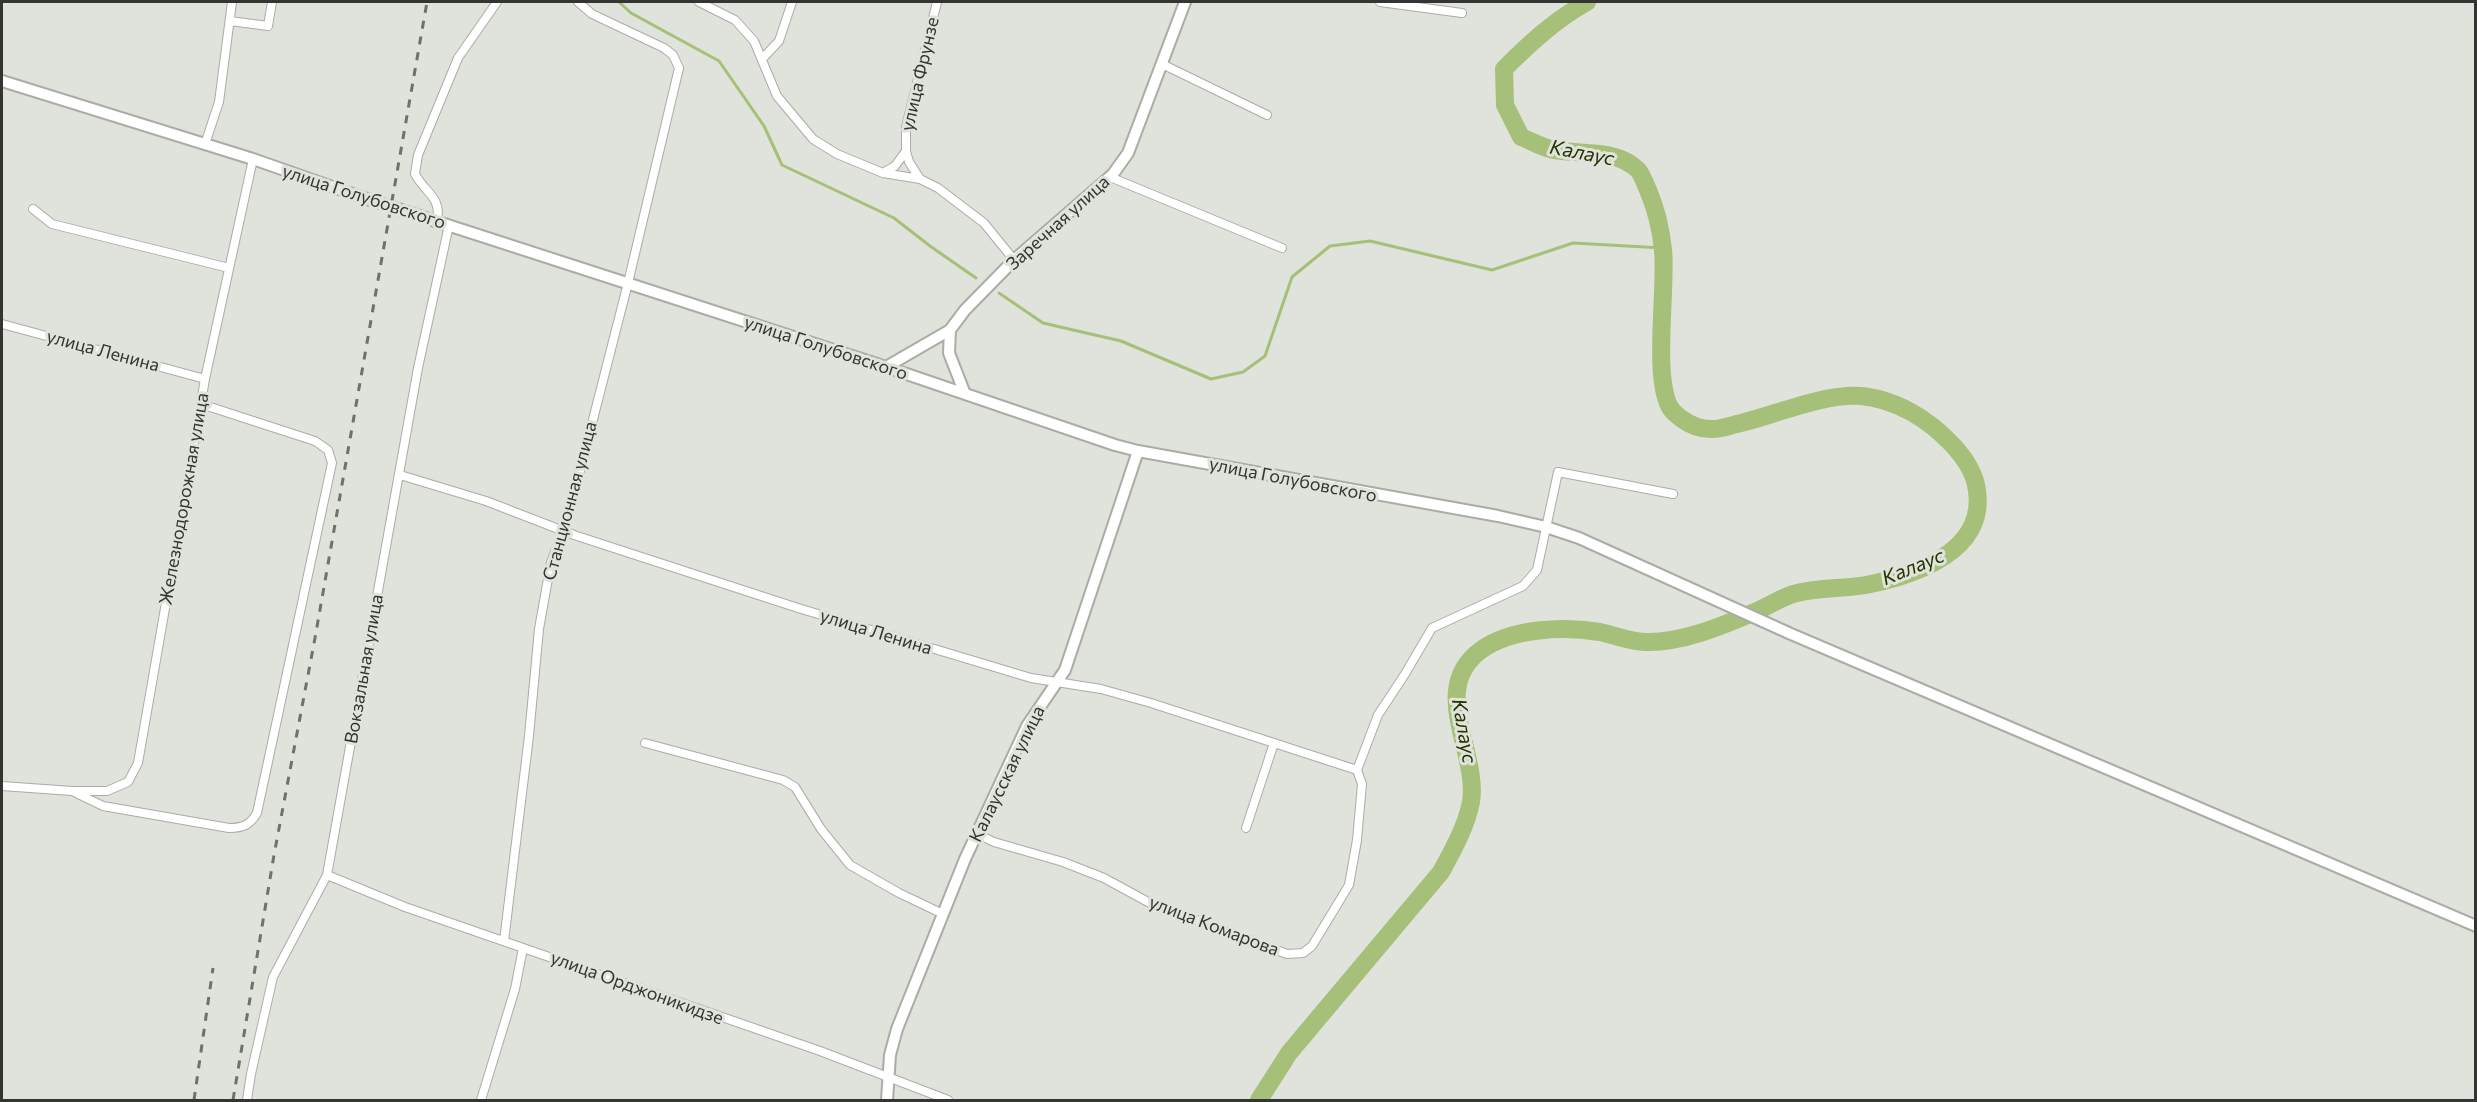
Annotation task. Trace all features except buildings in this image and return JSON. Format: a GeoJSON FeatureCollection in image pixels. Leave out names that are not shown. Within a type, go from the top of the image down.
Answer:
{"type":"FeatureCollection","features":[{"type":"Feature","properties":{"kind":"street"},"geometry":{"type":"LineString","coordinates":[[205,144],[219,102],[232,2]]}},
{"type":"Feature","properties":{"kind":"street"},"geometry":{"type":"LineString","coordinates":[[230,21],[268,26],[272,2]]}},
{"type":"Feature","properties":{"kind":"street"},"geometry":{"type":"LineString","coordinates":[[437,221],[439,212],[436,200],[415,174],[418,155],[458,58],[497,2]]}},
{"type":"Feature","properties":{"kind":"street","name":"Станционная улица"},"geometry":{"type":"LineString","coordinates":[[504,941],[529,736],[539,629],[551,562],[564,531],[628,283],[679,68],[674,55],[664,48],[592,14],[578,2]]}},
{"type":"Feature","properties":{"kind":"street"},"geometry":{"type":"LineString","coordinates":[[699,2],[735,20],[754,41],[777,96],[813,139],[837,154],[883,173],[920,179],[961,203],[984,223],[1014,260]]}},
{"type":"Feature","properties":{"kind":"street"},"geometry":{"type":"LineString","coordinates":[[762,59],[779,41],[792,2]]}},
{"type":"Feature","properties":{"kind":"street","name":"улица Фрунзе"},"geometry":{"type":"LineString","coordinates":[[920,179],[909,162],[906,151],[907,119],[937,2]]}},
{"type":"Feature","properties":{"kind":"street","name":"Заречная улица"},"geometry":{"type":"LineString","coordinates":[[886,367],[950,330],[965,310],[1014,260],[1110,177],[1128,153],[1185,2]]}},
{"type":"Feature","properties":{"kind":"street"},"geometry":{"type":"LineString","coordinates":[[1380,2],[1462,12]]}},
{"type":"Feature","properties":{"kind":"street"},"geometry":{"type":"LineString","coordinates":[[1162,64],[1267,115]]}},
{"type":"Feature","properties":{"kind":"street","name":"улица Голубовского"},"geometry":{"type":"LineString","coordinates":[[2,81],[253,159],[1138,451],[1498,516],[1546,527],[1579,538],[1791,634],[2475,926]]}},
{"type":"Feature","properties":{"kind":"street"},"geometry":{"type":"LineString","coordinates":[[883,173],[895,166],[906,151]]}},
{"type":"Feature","properties":{"kind":"street","name":"Железнодорожная улица"},"geometry":{"type":"LineString","coordinates":[[72,791],[107,791],[128,782],[138,764],[201,404],[253,159]]}},
{"type":"Feature","properties":{"kind":"street"},"geometry":{"type":"LineString","coordinates":[[1110,177],[1282,248]]}},
{"type":"Feature","properties":{"kind":"street"},"geometry":{"type":"LineString","coordinates":[[33,209],[52,224],[229,268]]}},
{"type":"Feature","properties":{"kind":"street","name":"Вокзальная улица"},"geometry":{"type":"LineString","coordinates":[[247,1101],[273,977],[327,875],[418,368],[449,225]]}},
{"type":"Feature","properties":{"kind":"street","name":"улица Ленина"},"geometry":{"type":"LineString","coordinates":[[2,324],[206,379]]}},
{"type":"Feature","properties":{"kind":"street"},"geometry":{"type":"LineString","coordinates":[[950,330],[949,353],[965,394]]}},
{"type":"Feature","properties":{"kind":"street"},"geometry":{"type":"LineString","coordinates":[[2,786],[72,791],[103,806],[229,828],[240,828],[252,822],[257,813],[332,463],[328,450],[315,441],[201,404]]}},
{"type":"Feature","properties":{"kind":"street","name":"Калаусская улица"},"geometry":{"type":"LineString","coordinates":[[887,1101],[890,1055],[897,1029],[977,834],[1027,726],[1070,657],[1084,606],[1138,451]]}},
{"type":"Feature","properties":{"kind":"street","name":"улица Комарова"},"geometry":{"type":"LineString","coordinates":[[977,834],[994,842],[1063,862],[1104,878],[1148,902],[1287,954],[1303,953],[1312,946],[1349,885],[1358,840],[1362,784],[1357,770],[1378,715],[1432,628],[1523,586],[1531,579],[1537,570],[1558,472],[1673,494]]}},
{"type":"Feature","properties":{"kind":"street","name":"улица Ленина"},"geometry":{"type":"LineString","coordinates":[[400,475],[486,501],[564,531],[798,608],[1055,684],[1101,689],[1151,703],[1357,770]]}},
{"type":"Feature","properties":{"kind":"street"},"geometry":{"type":"LineString","coordinates":[[645,743],[783,780],[795,787],[821,829],[850,865],[899,893],[943,914]]}},
{"type":"Feature","properties":{"kind":"street"},"geometry":{"type":"LineString","coordinates":[[1246,828],[1274,743]]}},
{"type":"Feature","properties":{"kind":"street","name":"улица Орджоникидзе"},"geometry":{"type":"LineString","coordinates":[[327,875],[405,907],[889,1077],[948,1101]]}},
{"type":"Feature","properties":{"kind":"street"},"geometry":{"type":"LineString","coordinates":[[481,1101],[515,989],[523,948]]}},
{"type":"Feature","properties":{"kind":"waterway"},"geometry":{"type":"LineString","coordinates":[[619,2],[631,13],[719,61],[764,126],[782,165],[894,218],[976,278]]}},
{"type":"Feature","properties":{"kind":"waterway","name":"Калаус"},"geometry":{"type":"LineString","coordinates":[[1259,1100],[1289,1053],[1441,872],[1454,847],[1469,811],[1472,783],[1459,722],[1458,683],[1466,666],[1481,650],[1507,637],[1538,630],[1586,630],[1639,642],[1659,642],[1687,637],[1729,623],[1792,594],[1866,585],[1907,574],[1945,556],[1961,543],[1972,527],[1977,508],[1976,485],[1967,463],[1951,443],[1931,425],[1893,404],[1873,398],[1845,396],[1800,405],[1714,429],[1692,425],[1672,410],[1665,395],[1662,377],[1664,267],[1662,242],[1656,212],[1641,174],[1629,163],[1618,158],[1550,149],[1521,137],[1505,105],[1504,69],[1543,32],[1587,2]]}},
{"type":"Feature","properties":{"kind":"waterway"},"geometry":{"type":"LineString","coordinates":[[999,293],[1043,323],[1121,341],[1211,379],[1243,372],[1265,356],[1292,277],[1330,246],[1370,241],[1492,270],[1573,243],[1663,248]]}},
{"type":"Feature","properties":{"kind":"railway"},"geometry":{"type":"LineString","coordinates":[[233,1100],[274,855],[315,638],[427,2]]}},
{"type":"Feature","properties":{"kind":"railway"},"geometry":{"type":"LineString","coordinates":[[194,1100],[213,968]]}}]}
